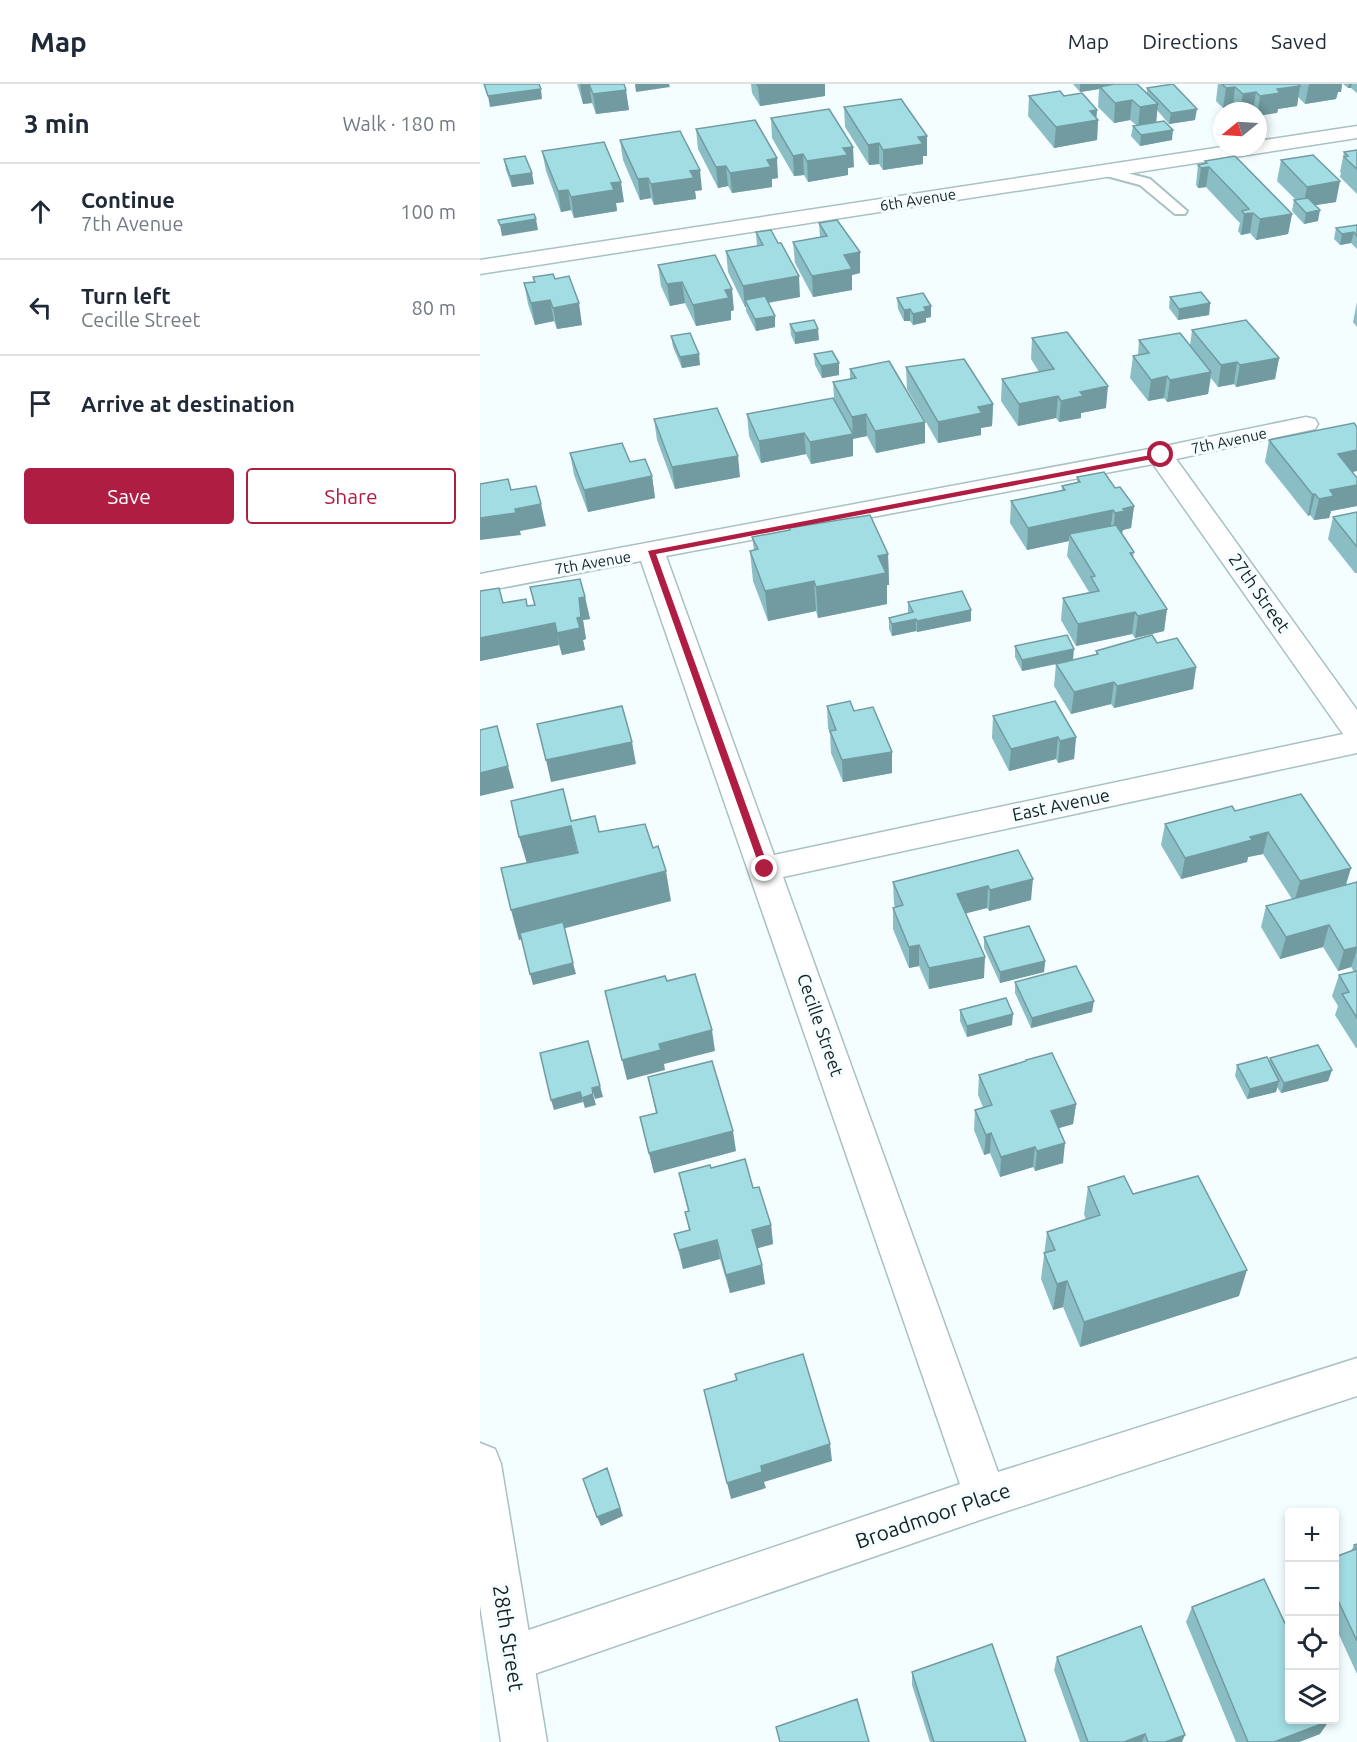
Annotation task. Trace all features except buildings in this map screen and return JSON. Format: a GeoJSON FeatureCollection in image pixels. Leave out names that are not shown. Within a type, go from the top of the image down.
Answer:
{"type":"FeatureCollection","features":[{"type":"Feature","properties":{"kind":"street","name":"6th Avenue"},"geometry":{"type":"LineString","coordinates":[[480,267],[1357,132]]}},
{"type":"Feature","properties":{"kind":"street","name":"7th Avenue"},"geometry":{"type":"LineString","coordinates":[[480,584],[1161,455],[1306,424]]}},
{"type":"Feature","properties":{"kind":"street","name":"27th Street"},"geometry":{"type":"LineString","coordinates":[[1161,455],[1357,732]]}},
{"type":"Feature","properties":{"kind":"street","name":"Cecille Street"},"geometry":{"type":"LineString","coordinates":[[651,552],[986,1497]]}},
{"type":"Feature","properties":{"kind":"street","name":"East Avenue"},"geometry":{"type":"LineString","coordinates":[[765,869],[1357,742]]}},
{"type":"Feature","properties":{"kind":"street","name":"Broadmoor Place"},"geometry":{"type":"LineString","coordinates":[[511,1659],[986,1497],[1357,1377]]}},
{"type":"Feature","properties":{"kind":"street","name":"28th Street"},"geometry":{"type":"LineString","coordinates":[[480,1464],[524,1742]]}},
{"type":"Feature","properties":{"kind":"lane"},"geometry":{"type":"LineString","coordinates":[[1104,171],[1145,182],[1180,212]]}},
{"type":"Feature","properties":{"kind":"route"},"geometry":{"type":"LineString","coordinates":[[765,869],[651,552],[1161,455]]}}]}
